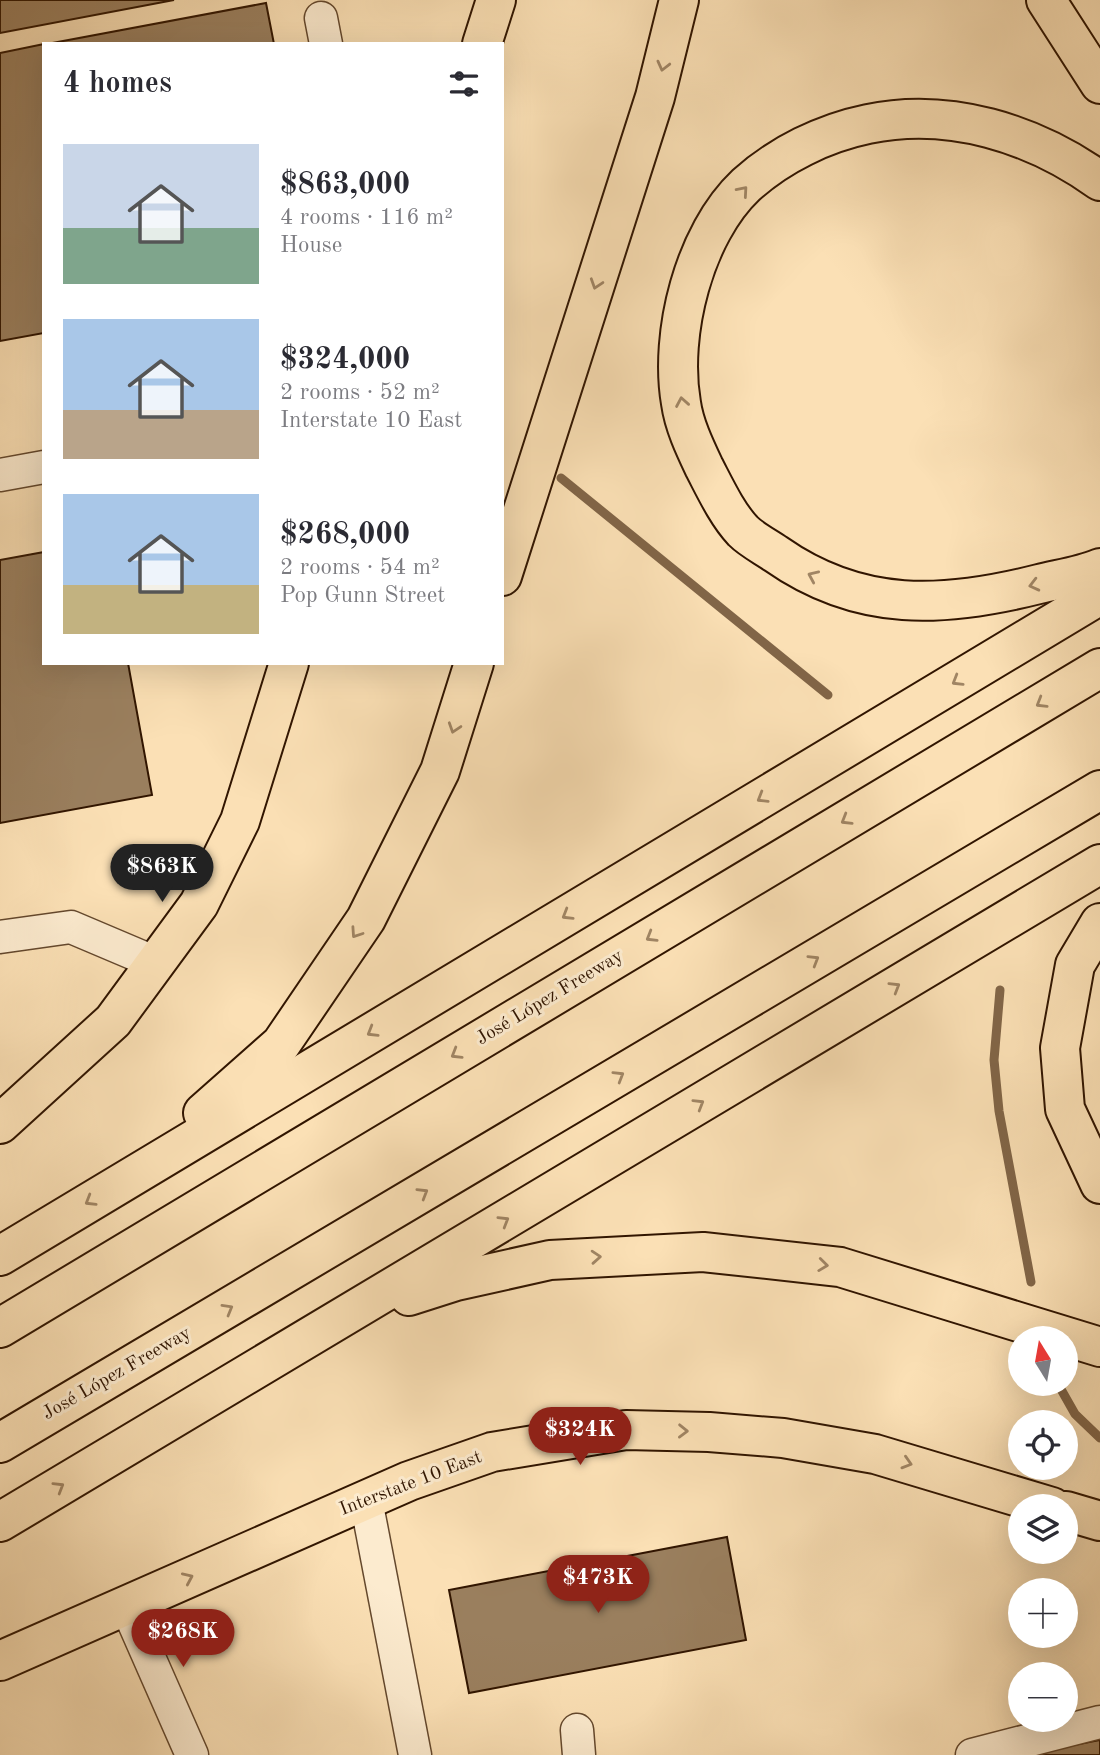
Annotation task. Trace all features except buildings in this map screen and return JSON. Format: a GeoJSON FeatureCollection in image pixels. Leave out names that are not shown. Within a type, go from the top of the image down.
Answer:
{"type":"FeatureCollection","features":[{"type":"Feature","properties":{"kind":"main road"},"geometry":{"type":"LineString","coordinates":[[483,42],[496,0]]}},
{"type":"Feature","properties":{"kind":"main road"},"geometry":{"type":"LineString","coordinates":[[504,570],[655,97],[679,0]]}},
{"type":"Feature","properties":{"kind":"main road"},"geometry":{"type":"LineString","coordinates":[[1046,0],[1100,84]]}},
{"type":"Feature","properties":{"kind":"main road"},"geometry":{"type":"LineString","coordinates":[[1100,181],[1084,169],[1006,131],[904,116],[847,128],[788,154],[745,186],[713,230],[690,281],[677,351],[681,405],[695,449],[716,492],[743,531],[797,569],[853,593],[913,603],[986,597],[1100,568]]}},
{"type":"Feature","properties":{"kind":"main road"},"geometry":{"type":"LineString","coordinates":[[0,1255],[1100,595]]}},
{"type":"Feature","properties":{"kind":"main road"},"geometry":{"type":"LineString","coordinates":[[0,1124],[113,1021],[199,904],[240,821],[288,665]]}},
{"type":"Feature","properties":{"kind":"main road"},"geometry":{"type":"LineString","coordinates":[[131,1176],[281,1044],[366,919],[440,771],[473,665]]}},
{"type":"Feature","properties":{"kind":"main road","name":"José López Freeway"},"geometry":{"type":"LineString","coordinates":[[0,1328],[1100,668]]}},
{"type":"Feature","properties":{"kind":"main road","name":"José López Freeway"},"geometry":{"type":"LineString","coordinates":[[0,1443],[1100,790]]}},
{"type":"Feature","properties":{"kind":"main road"},"geometry":{"type":"LineString","coordinates":[[0,1522],[1100,864]]}},
{"type":"Feature","properties":{"kind":"main road"},"geometry":{"type":"LineString","coordinates":[[1100,923],[1075,965],[1060,1048],[1065,1109],[1100,1184]]}},
{"type":"Feature","properties":{"kind":"main road"},"geometry":{"type":"LineString","coordinates":[[341,1319],[456,1281],[550,1260],[703,1252],[840,1267],[1100,1347]]}},
{"type":"Feature","properties":{"kind":"main road","name":"Interstate 10 East"},"geometry":{"type":"LineString","coordinates":[[0,1661],[366,1500],[492,1452],[626,1430],[783,1438],[875,1454],[1009,1494]]}},
{"type":"Feature","properties":{"kind":"main road"},"geometry":{"type":"LineString","coordinates":[[1078,1515],[1100,1521]]}},
{"type":"Feature","properties":{"kind":"street"},"geometry":{"type":"LineString","coordinates":[[0,475],[42,467]]}},
{"type":"Feature","properties":{"kind":"street"},"geometry":{"type":"LineString","coordinates":[[0,937],[71,927],[156,963]]}},
{"type":"Feature","properties":{"kind":"street"},"geometry":{"type":"LineString","coordinates":[[366,1500],[415,1755]]}},
{"type":"Feature","properties":{"kind":"street"},"geometry":{"type":"LineString","coordinates":[[126,1605],[192,1755]]}},
{"type":"Feature","properties":{"kind":"street"},"geometry":{"type":"LineString","coordinates":[[972,1755],[1100,1722]]}},
{"type":"Feature","properties":{"kind":"waterway"},"geometry":{"type":"LineString","coordinates":[[561,478],[828,695]]}},
{"type":"Feature","properties":{"kind":"waterway"},"geometry":{"type":"LineString","coordinates":[[1000,990],[994,1060],[999,1111],[1031,1282]]}},
{"type":"Feature","properties":{"kind":"waterway"},"geometry":{"type":"LineString","coordinates":[[1065,1396],[1075,1414],[1100,1438]]}}]}
